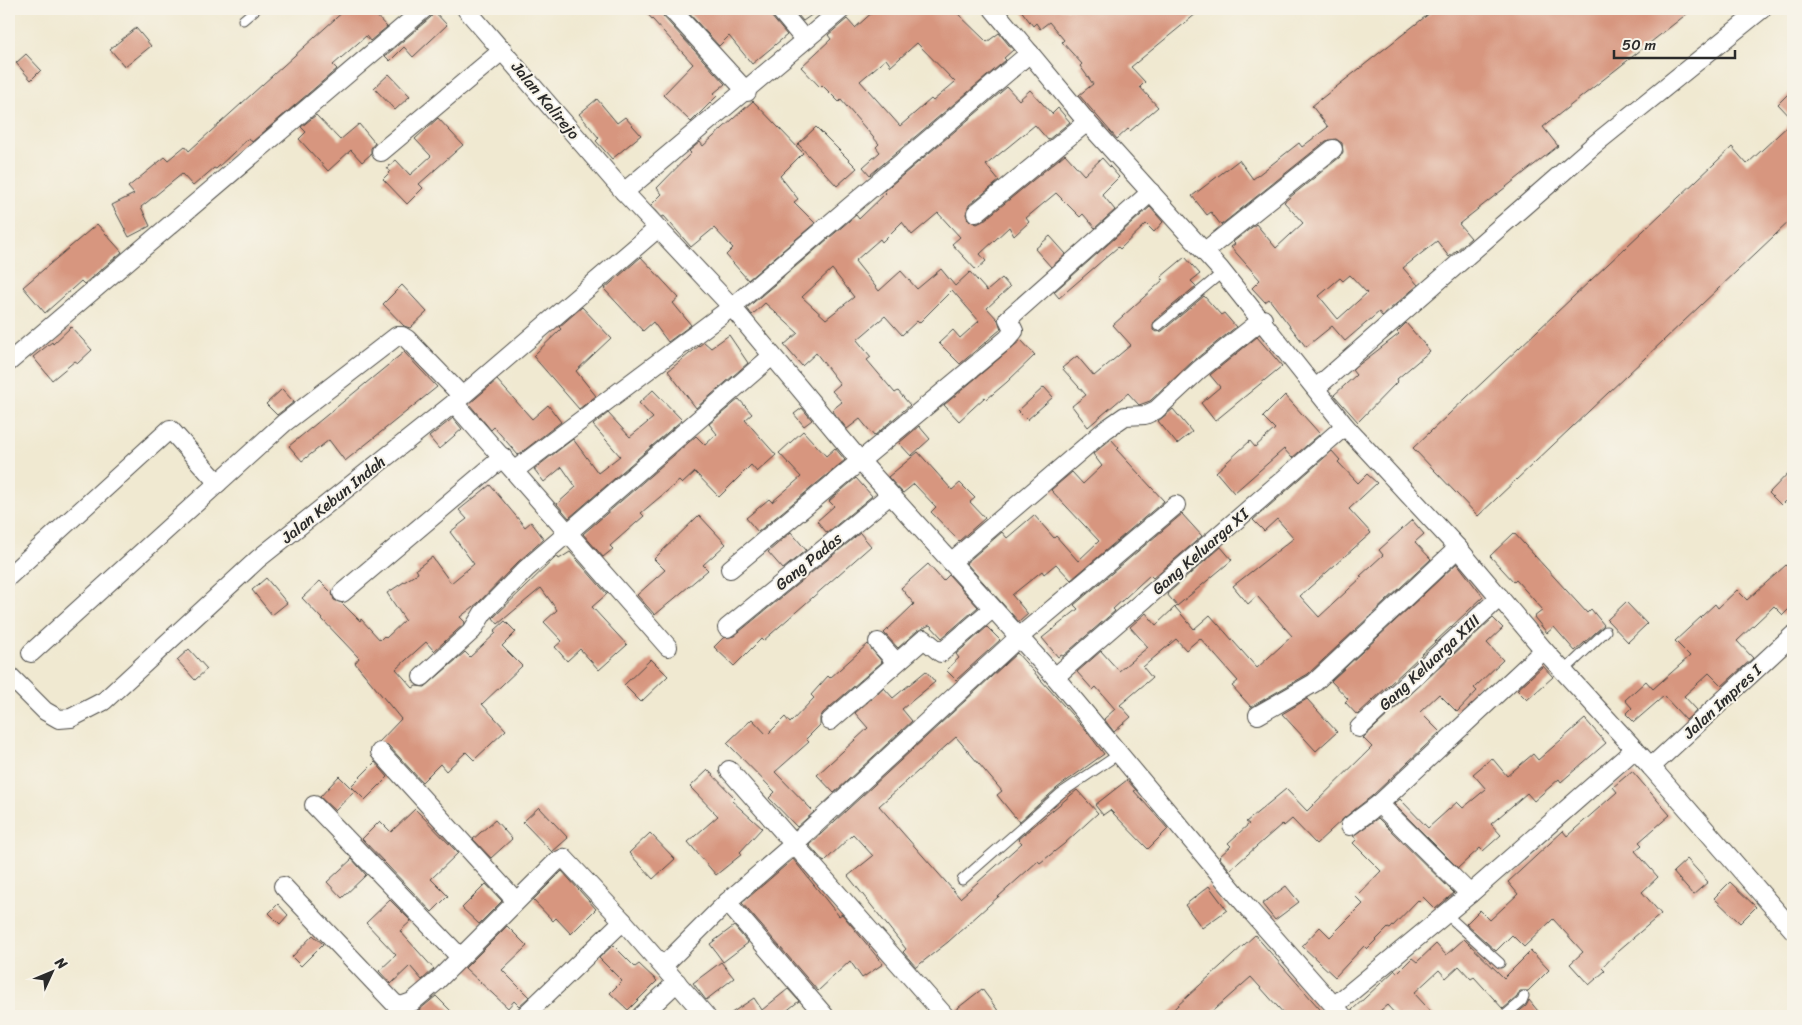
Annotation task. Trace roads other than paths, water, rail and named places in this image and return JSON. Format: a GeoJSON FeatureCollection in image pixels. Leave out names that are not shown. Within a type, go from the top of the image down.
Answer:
{"type":"FeatureCollection","features":[{"type":"Feature","properties":{"kind":"street"},"geometry":{"type":"LineString","coordinates":[[9,362],[424,9]]}},
{"type":"Feature","properties":{"kind":"street","name":"Jalan Kalirejo"},"geometry":{"type":"LineString","coordinates":[[466,9],[657,229],[732,307],[890,495],[1055,677],[1248,908],[1339,1011]]}},
{"type":"Feature","properties":{"kind":"street"},"geometry":{"type":"LineString","coordinates":[[671,9],[746,92]]}},
{"type":"Feature","properties":{"kind":"street"},"geometry":{"type":"LineString","coordinates":[[779,9],[804,40]]}},
{"type":"Feature","properties":{"kind":"street"},"geometry":{"type":"LineString","coordinates":[[624,192],[746,92],[842,9]]}},
{"type":"Feature","properties":{"kind":"street"},"geometry":{"type":"LineString","coordinates":[[993,9],[1087,122],[1224,272],[1345,426],[1458,548],[1544,650],[1652,767],[1793,930]]}},
{"type":"Feature","properties":{"kind":"street"},"geometry":{"type":"LineString","coordinates":[[1316,388],[1595,144],[1762,9]]}},
{"type":"Feature","properties":{"kind":"street"},"geometry":{"type":"LineString","coordinates":[[381,152],[503,50]]}},
{"type":"Feature","properties":{"kind":"street"},"geometry":{"type":"LineString","coordinates":[[515,470],[732,307],[1030,53]]}},
{"type":"Feature","properties":{"kind":"street"},"geometry":{"type":"LineString","coordinates":[[976,213],[1087,122]]}},
{"type":"Feature","properties":{"kind":"street"},"geometry":{"type":"LineString","coordinates":[[1205,251],[1333,149]]}},
{"type":"Feature","properties":{"kind":"street"},"geometry":{"type":"LineString","coordinates":[[730,570],[1007,339],[1014,331],[1008,319],[1151,192]]}},
{"type":"Feature","properties":{"kind":"street","name":"Jalan Kebun Indah"},"geometry":{"type":"LineString","coordinates":[[9,675],[46,711],[59,719],[71,718],[104,701],[258,559],[458,399],[657,229]]}},
{"type":"Feature","properties":{"kind":"street"},"geometry":{"type":"LineString","coordinates":[[951,562],[1105,430],[1124,416],[1145,415],[1156,410],[1199,370],[1262,319]]}},
{"type":"Feature","properties":{"kind":"street"},"geometry":{"type":"LineString","coordinates":[[31,652],[284,423],[399,335],[412,345],[458,399],[503,457],[668,647]]}},
{"type":"Feature","properties":{"kind":"street"},"geometry":{"type":"LineString","coordinates":[[422,677],[472,631],[483,613],[526,569],[772,356]]}},
{"type":"Feature","properties":{"kind":"street","name":"Gang Keluarga XI"},"geometry":{"type":"LineString","coordinates":[[1055,677],[1345,426]]}},
{"type":"Feature","properties":{"kind":"street"},"geometry":{"type":"LineString","coordinates":[[9,576],[170,429],[218,483]]}},
{"type":"Feature","properties":{"kind":"street"},"geometry":{"type":"LineString","coordinates":[[342,593],[503,457]]}},
{"type":"Feature","properties":{"kind":"street","name":"Gang Padas"},"geometry":{"type":"LineString","coordinates":[[727,628],[890,495]]}},
{"type":"Feature","properties":{"kind":"street"},"geometry":{"type":"LineString","coordinates":[[663,966],[727,902],[1018,638],[1176,505]]}},
{"type":"Feature","properties":{"kind":"street"},"geometry":{"type":"LineString","coordinates":[[1258,715],[1314,683],[1458,548]]}},
{"type":"Feature","properties":{"kind":"street","name":"Gang Keluarga XIII"},"geometry":{"type":"LineString","coordinates":[[1359,728],[1500,597]]}},
{"type":"Feature","properties":{"kind":"street"},"geometry":{"type":"LineString","coordinates":[[830,721],[924,639],[941,653],[992,609]]}},
{"type":"Feature","properties":{"kind":"street","name":"Jalan Impres I"},"geometry":{"type":"LineString","coordinates":[[1652,767],[1793,635]]}},
{"type":"Feature","properties":{"kind":"street"},"geometry":{"type":"LineString","coordinates":[[878,642],[896,662]]}},
{"type":"Feature","properties":{"kind":"street"},"geometry":{"type":"LineString","coordinates":[[1350,826],[1379,804],[1544,650]]}},
{"type":"Feature","properties":{"kind":"street"},"geometry":{"type":"LineString","coordinates":[[1339,1011],[1446,914],[1635,749]]}},
{"type":"Feature","properties":{"kind":"street"},"geometry":{"type":"LineString","coordinates":[[380,752],[516,901]]}},
{"type":"Feature","properties":{"kind":"street"},"geometry":{"type":"LineString","coordinates":[[729,770],[945,1016]]}},
{"type":"Feature","properties":{"kind":"street"},"geometry":{"type":"LineString","coordinates":[[1379,804],[1470,894]]}},
{"type":"Feature","properties":{"kind":"street"},"geometry":{"type":"LineString","coordinates":[[314,805],[460,957]]}},
{"type":"Feature","properties":{"kind":"street"},"geometry":{"type":"LineString","coordinates":[[283,886],[397,1004],[404,1005],[412,1002],[437,981],[556,862],[564,858],[623,921],[706,1016]]}},
{"type":"Feature","properties":{"kind":"street"},"geometry":{"type":"LineString","coordinates":[[727,902],[825,1016]]}},
{"type":"Feature","properties":{"kind":"street"},"geometry":{"type":"LineString","coordinates":[[524,1016],[623,921]]}},
{"type":"Feature","properties":{"kind":"street"},"geometry":{"type":"LineString","coordinates":[[641,1016],[677,982]]}},
{"type":"Feature","properties":{"kind":"lane"},"geometry":{"type":"LineString","coordinates":[[243,20],[256,9]]}},
{"type":"Feature","properties":{"kind":"lane"},"geometry":{"type":"LineString","coordinates":[[1158,326],[1224,272]]}},
{"type":"Feature","properties":{"kind":"lane"},"geometry":{"type":"LineString","coordinates":[[1564,671],[1606,631]]}},
{"type":"Feature","properties":{"kind":"lane"},"geometry":{"type":"LineString","coordinates":[[962,880],[1061,793],[1119,754]]}},
{"type":"Feature","properties":{"kind":"lane"},"geometry":{"type":"LineString","coordinates":[[1446,914],[1500,963]]}},
{"type":"Feature","properties":{"kind":"lane"},"geometry":{"type":"LineString","coordinates":[[1504,1016],[1522,1001],[1524,996]]}}]}
